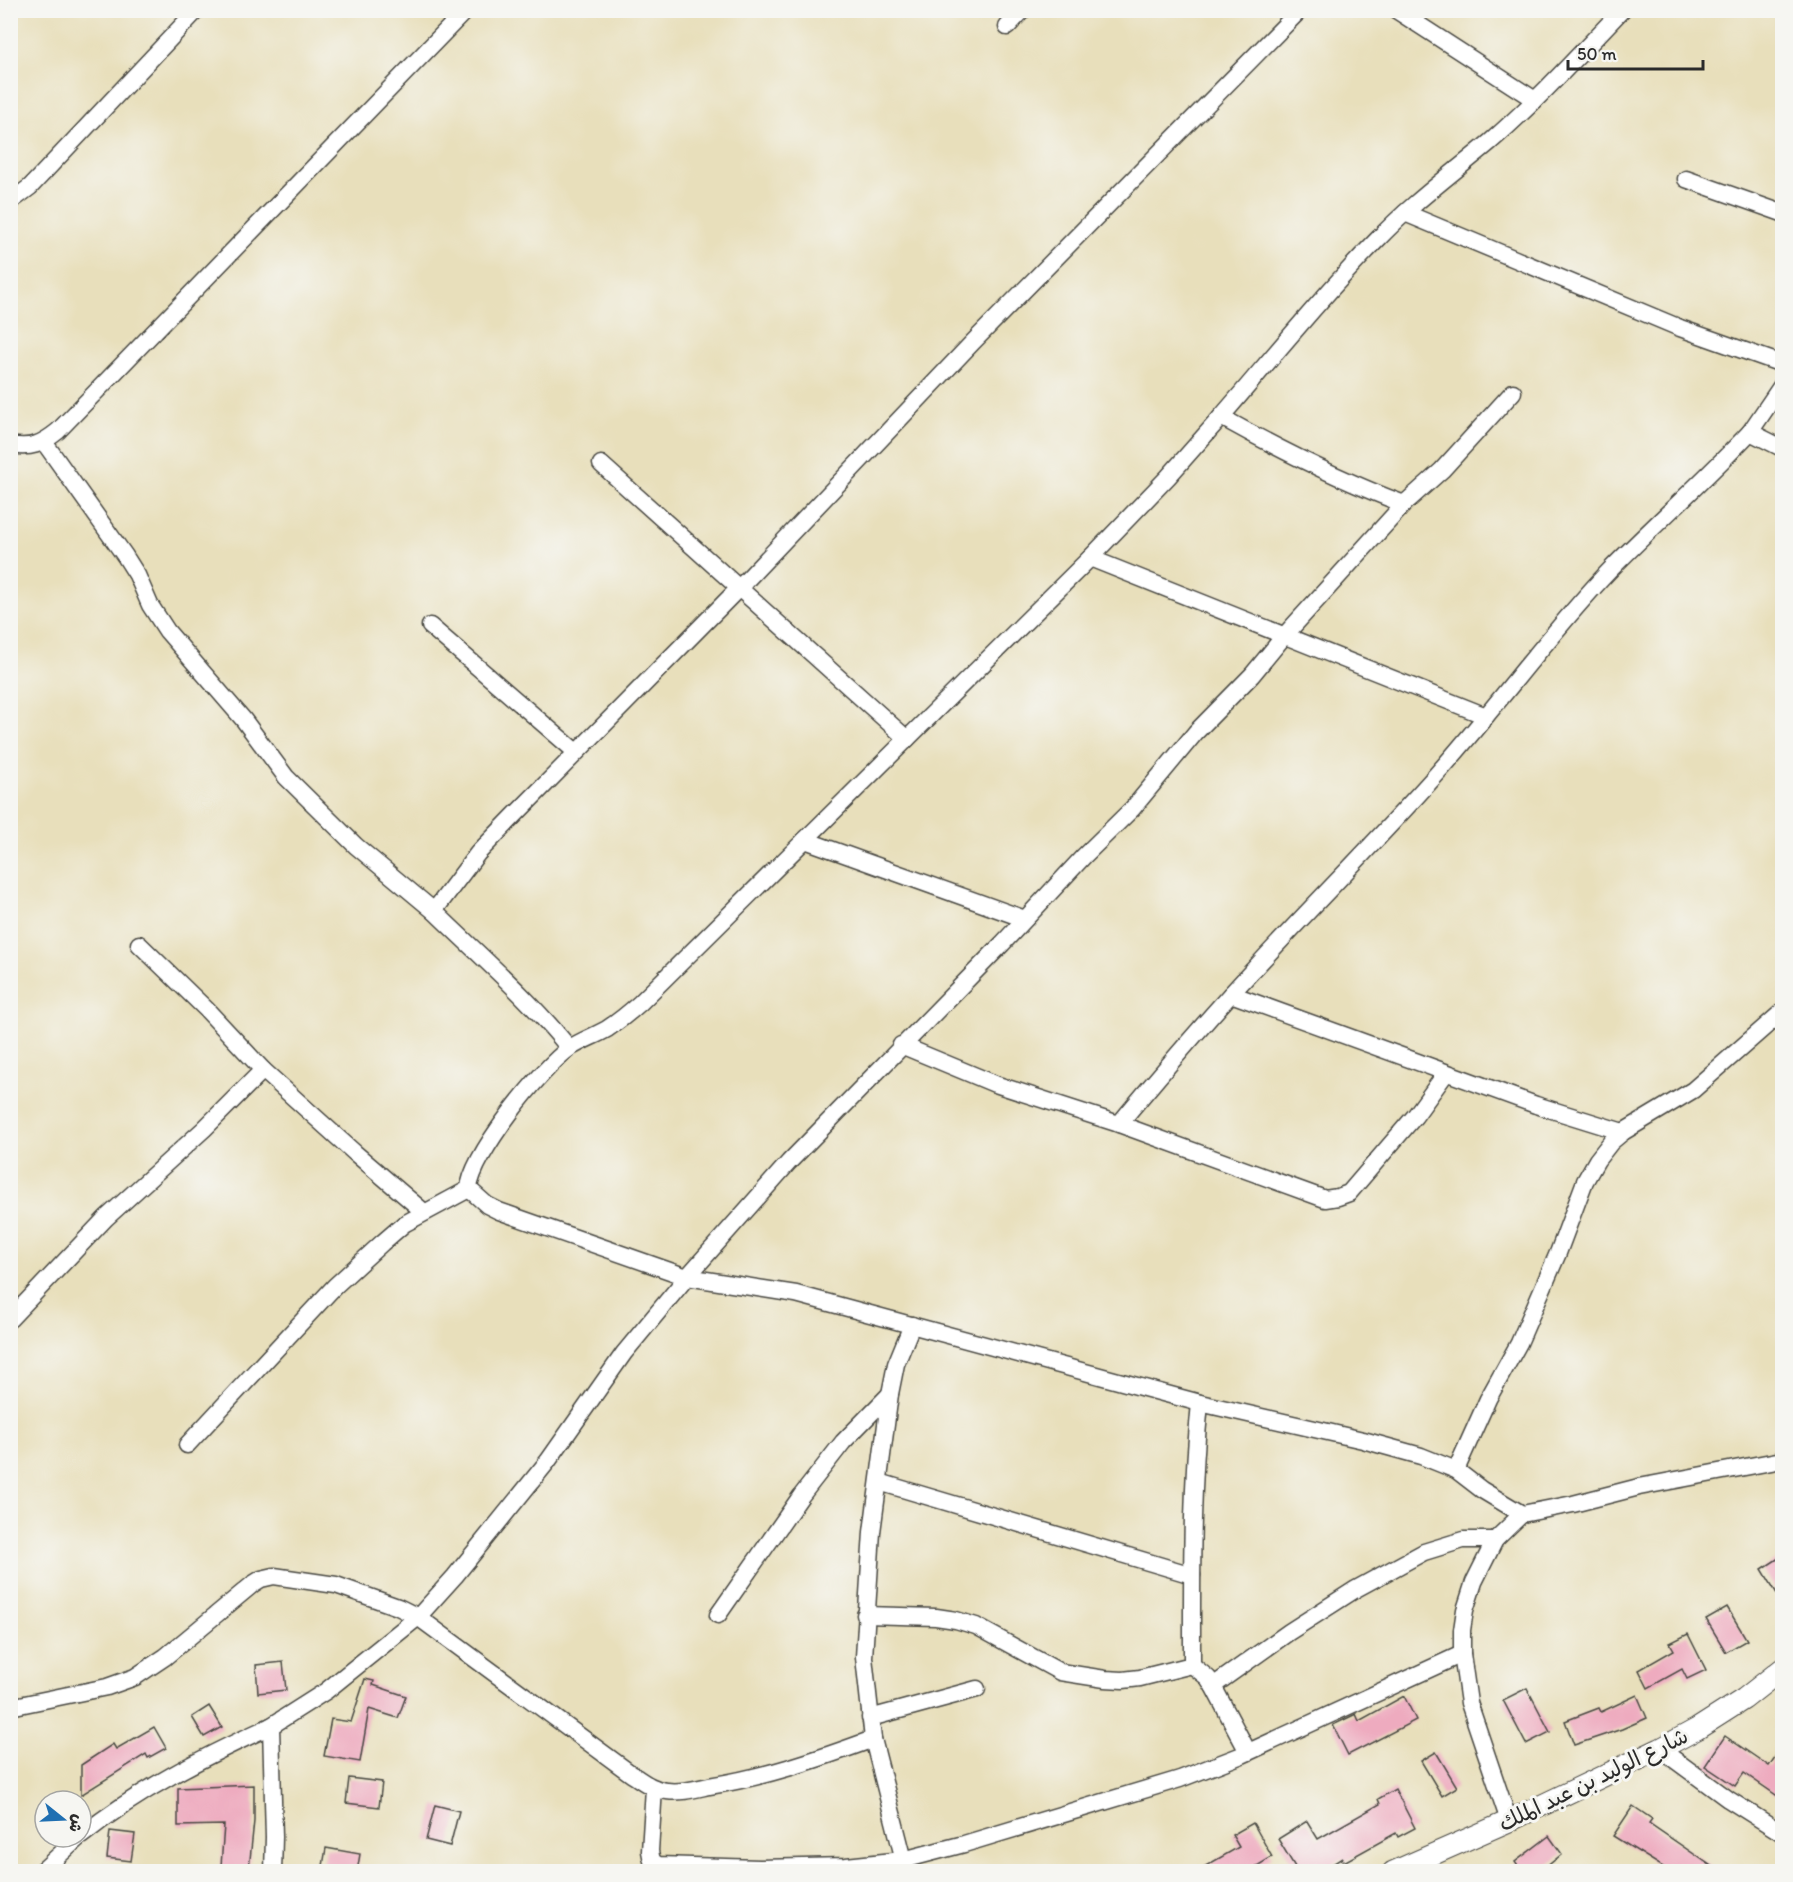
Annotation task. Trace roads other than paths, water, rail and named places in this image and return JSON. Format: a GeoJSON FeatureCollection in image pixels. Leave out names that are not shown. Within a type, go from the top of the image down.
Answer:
{"type":"FeatureCollection","features":[{"type":"Feature","properties":{"kind":"street"},"geometry":{"type":"LineString","coordinates":[[10,202],[30,187],[197,10]]}},
{"type":"Feature","properties":{"kind":"street"},"geometry":{"type":"LineString","coordinates":[[10,445],[32,447],[44,442],[58,431],[466,10]]}},
{"type":"Feature","properties":{"kind":"street"},"geometry":{"type":"LineString","coordinates":[[1007,27],[1023,10]]}},
{"type":"Feature","properties":{"kind":"street"},"geometry":{"type":"LineString","coordinates":[[434,911],[478,853],[740,587],[973,342],[1300,10]]}},
{"type":"Feature","properties":{"kind":"street"},"geometry":{"type":"LineString","coordinates":[[1396,10],[1535,100]]}},
{"type":"Feature","properties":{"kind":"street"},"geometry":{"type":"LineString","coordinates":[[469,1190],[474,1169],[486,1148],[545,1070],[569,1048],[606,1029],[640,1004],[1090,558],[1168,477],[1378,238],[1535,100],[1622,10]]}},
{"type":"Feature","properties":{"kind":"street"},"geometry":{"type":"LineString","coordinates":[[1686,179],[1782,213]]}},
{"type":"Feature","properties":{"kind":"street"},"geometry":{"type":"LineString","coordinates":[[1405,213],[1680,328],[1782,364]]}},
{"type":"Feature","properties":{"kind":"street"},"geometry":{"type":"LineString","coordinates":[[1119,1124],[1181,1049],[1361,857],[1486,716],[1557,628],[1610,571],[1750,432],[1782,385]]}},
{"type":"Feature","properties":{"kind":"street"},"geometry":{"type":"LineString","coordinates":[[93,1827],[135,1796],[201,1757],[271,1726],[326,1691],[418,1617],[455,1576],[548,1461],[624,1353],[687,1277],[789,1162],[1133,808],[1196,732],[1252,675],[1285,635],[1404,504],[1462,449],[1513,392]]}},
{"type":"Feature","properties":{"kind":"street"},"geometry":{"type":"LineString","coordinates":[[1221,417],[1286,453],[1368,491],[1404,504]]}},
{"type":"Feature","properties":{"kind":"street"},"geometry":{"type":"LineString","coordinates":[[1750,432],[1782,448]]}},
{"type":"Feature","properties":{"kind":"street"},"geometry":{"type":"LineString","coordinates":[[44,442],[125,556],[137,575],[150,605],[167,631],[243,719],[286,777],[356,846],[434,911],[523,996],[569,1048]]}},
{"type":"Feature","properties":{"kind":"street"},"geometry":{"type":"LineString","coordinates":[[601,464],[907,739]]}},
{"type":"Feature","properties":{"kind":"street"},"geometry":{"type":"LineString","coordinates":[[1090,558],[1486,716]]}},
{"type":"Feature","properties":{"kind":"street"},"geometry":{"type":"LineString","coordinates":[[430,626],[576,752]]}},
{"type":"Feature","properties":{"kind":"street"},"geometry":{"type":"LineString","coordinates":[[805,840],[1025,919]]}},
{"type":"Feature","properties":{"kind":"street"},"geometry":{"type":"LineString","coordinates":[[139,944],[206,1009],[263,1070],[424,1212]]}},
{"type":"Feature","properties":{"kind":"street"},"geometry":{"type":"LineString","coordinates":[[1231,994],[1536,1105],[1623,1132]]}},
{"type":"Feature","properties":{"kind":"street"},"geometry":{"type":"LineString","coordinates":[[1456,1470],[1488,1399],[1519,1343],[1558,1253],[1585,1181],[1604,1151],[1623,1132],[1693,1090],[1782,1012]]}},
{"type":"Feature","properties":{"kind":"street"},"geometry":{"type":"LineString","coordinates":[[901,1045],[995,1084],[1119,1124],[1311,1194],[1332,1199],[1349,1192],[1415,1116],[1446,1073]]}},
{"type":"Feature","properties":{"kind":"street"},"geometry":{"type":"LineString","coordinates":[[10,1319],[106,1218],[204,1129],[263,1070]]}},
{"type":"Feature","properties":{"kind":"street"},"geometry":{"type":"LineString","coordinates":[[469,1190],[486,1205],[499,1211],[687,1277],[796,1294],[1200,1403],[1363,1440],[1421,1456],[1456,1470],[1482,1490],[1522,1514]]}},
{"type":"Feature","properties":{"kind":"street"},"geometry":{"type":"LineString","coordinates":[[187,1445],[335,1286],[404,1224],[469,1190]]}},
{"type":"Feature","properties":{"kind":"street"},"geometry":{"type":"LineString","coordinates":[[905,1866],[873,1739],[864,1657],[872,1532],[890,1394],[896,1364],[912,1325]]}},
{"type":"Feature","properties":{"kind":"street"},"geometry":{"type":"LineString","coordinates":[[718,1615],[801,1496],[843,1442],[890,1394]]}},
{"type":"Feature","properties":{"kind":"street"},"geometry":{"type":"LineString","coordinates":[[1192,1665],[1195,1452],[1200,1403]]}},
{"type":"Feature","properties":{"kind":"street"},"geometry":{"type":"LineString","coordinates":[[1509,1821],[1469,1703],[1462,1654],[1465,1610],[1474,1582],[1495,1540],[1522,1514],[1639,1487],[1782,1460]]}},
{"type":"Feature","properties":{"kind":"street"},"geometry":{"type":"LineString","coordinates":[[879,1482],[1192,1575]]}},
{"type":"Feature","properties":{"kind":"street"},"geometry":{"type":"LineString","coordinates":[[1213,1686],[1289,1632],[1356,1590],[1424,1552],[1463,1540],[1495,1540]]}},
{"type":"Feature","properties":{"kind":"street"},"geometry":{"type":"LineString","coordinates":[[10,1707],[107,1687],[135,1677],[165,1657],[253,1584],[267,1577],[280,1576],[343,1587],[398,1607],[418,1617],[630,1773],[654,1788],[668,1792],[732,1783],[775,1772],[824,1758],[873,1739]]}},
{"type":"Feature","properties":{"kind":"street"},"geometry":{"type":"LineString","coordinates":[[865,1615],[956,1620],[975,1626],[1060,1672],[1094,1678],[1124,1680],[1192,1665]]}},
{"type":"Feature","properties":{"kind":"street"},"geometry":{"type":"LineString","coordinates":[[654,1788],[650,1851],[652,1861],[658,1865],[770,1868],[905,1866],[964,1844],[1180,1779],[1248,1752],[1462,1654]]}},
{"type":"Feature","properties":{"kind":"street"},"geometry":{"type":"LineString","coordinates":[[1192,1665],[1208,1678],[1248,1752]]}},
{"type":"Feature","properties":{"kind":"street","name":"شارع الوليد بن عبد الملك"},"geometry":{"type":"LineString","coordinates":[[1393,1872],[1509,1821],[1697,1730],[1744,1699],[1782,1669]]}},
{"type":"Feature","properties":{"kind":"street"},"geometry":{"type":"LineString","coordinates":[[870,1718],[977,1689]]}},
{"type":"Feature","properties":{"kind":"street"},"geometry":{"type":"LineString","coordinates":[[271,1726],[273,1872]]}},
{"type":"Feature","properties":{"kind":"street"},"geometry":{"type":"LineString","coordinates":[[1660,1749],[1728,1799],[1782,1833]]}},
{"type":"Feature","properties":{"kind":"street"},"geometry":{"type":"LineString","coordinates":[[41,1872],[66,1849]]}}]}
